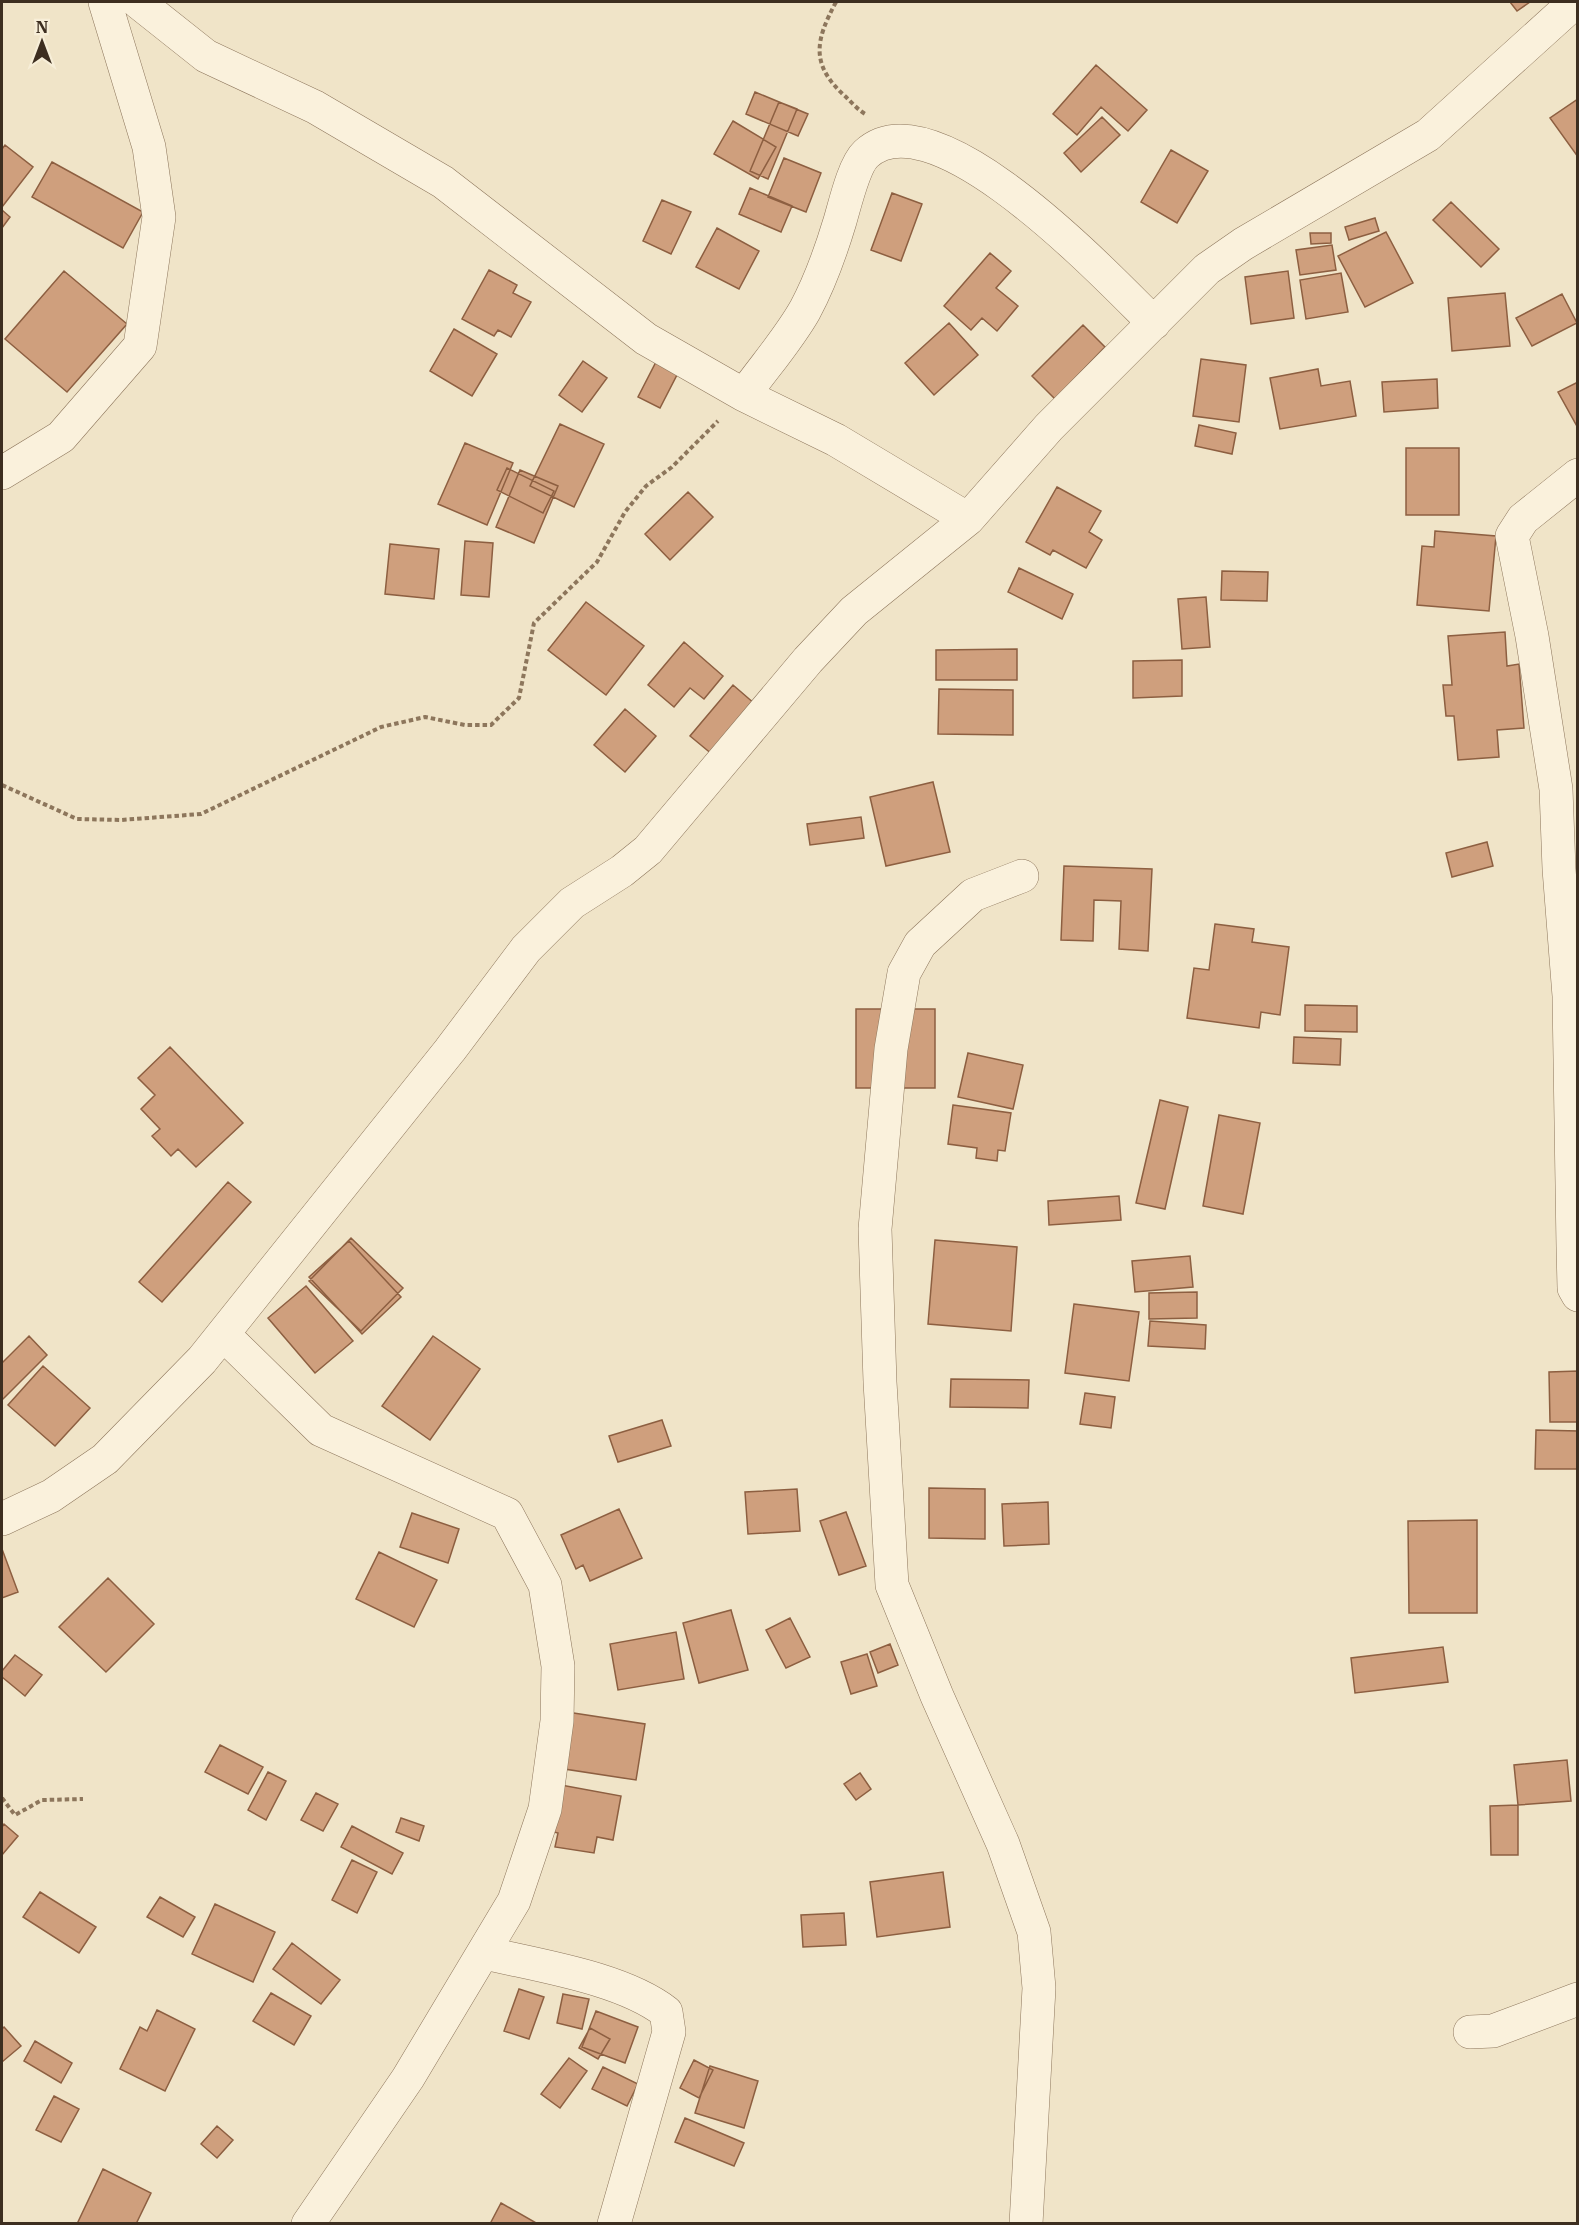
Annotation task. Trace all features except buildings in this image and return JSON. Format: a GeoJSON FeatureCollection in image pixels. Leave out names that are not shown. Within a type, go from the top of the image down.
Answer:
{"type":"FeatureCollection","features":[{"type":"Feature","properties":{"kind":"street"},"geometry":{"type":"LineString","coordinates":[[2,473],[61,437],[140,346],[159,217],[149,147],[105,2]]}},
{"type":"Feature","properties":{"kind":"street"},"geometry":{"type":"LineString","coordinates":[[138,2],[206,56],[315,106],[443,182],[646,339],[744,395],[836,440],[968,519]]}},
{"type":"Feature","properties":{"kind":"street"},"geometry":{"type":"LineString","coordinates":[[2,1518],[51,1496],[105,1459],[223,1334],[450,1050],[526,950],[572,903],[622,871],[648,850],[808,660],[854,611],[968,519],[1050,427],[1207,269],[1428,135],[1575,2]]}},
{"type":"Feature","properties":{"kind":"street"},"geometry":{"type":"LineString","coordinates":[[744,395],[805,310],[829,256],[856,171],[865,154],[880,145],[928,143],[979,170],[1051,223],[1154,323]]}},
{"type":"Feature","properties":{"kind":"street"},"geometry":{"type":"LineString","coordinates":[[1578,475],[1523,519],[1512,536],[1532,636],[1557,789],[1559,869],[1569,996],[1574,1288],[1578,1295]]}},
{"type":"Feature","properties":{"kind":"street"},"geometry":{"type":"LineString","coordinates":[[1022,876],[973,895],[920,944],[904,973],[891,1049],[875,1229],[880,1382],[892,1585],[937,1696],[1003,1844],[1034,1932],[1039,1988],[1026,2223]]}},
{"type":"Feature","properties":{"kind":"street"},"geometry":{"type":"LineString","coordinates":[[223,1334],[321,1430],[507,1514],[545,1585],[558,1666],[557,1721],[545,1809],[514,1902],[408,2078],[308,2223]]}},
{"type":"Feature","properties":{"kind":"street"},"geometry":{"type":"LineString","coordinates":[[485,1953],[626,1988],[652,2001],[666,2012],[669,2032],[614,2223]]}},
{"type":"Feature","properties":{"kind":"street"},"geometry":{"type":"LineString","coordinates":[[1470,2032],[1492,2031],[1578,1999]]}},
{"type":"Feature","properties":{"kind":"path"},"geometry":{"type":"LineString","coordinates":[[836,2],[824,24],[820,40],[821,65],[830,83],[863,113],[874,118]]}},
{"type":"Feature","properties":{"kind":"path"},"geometry":{"type":"LineString","coordinates":[[2,785],[77,819],[121,820],[201,814],[381,727],[425,717],[465,725],[491,725],[519,698],[534,622],[597,562],[625,512],[646,486],[672,467],[744,395]]}},
{"type":"Feature","properties":{"kind":"path"},"geometry":{"type":"LineString","coordinates":[[2,1798],[15,1815],[42,1800],[83,1799]]}}]}
